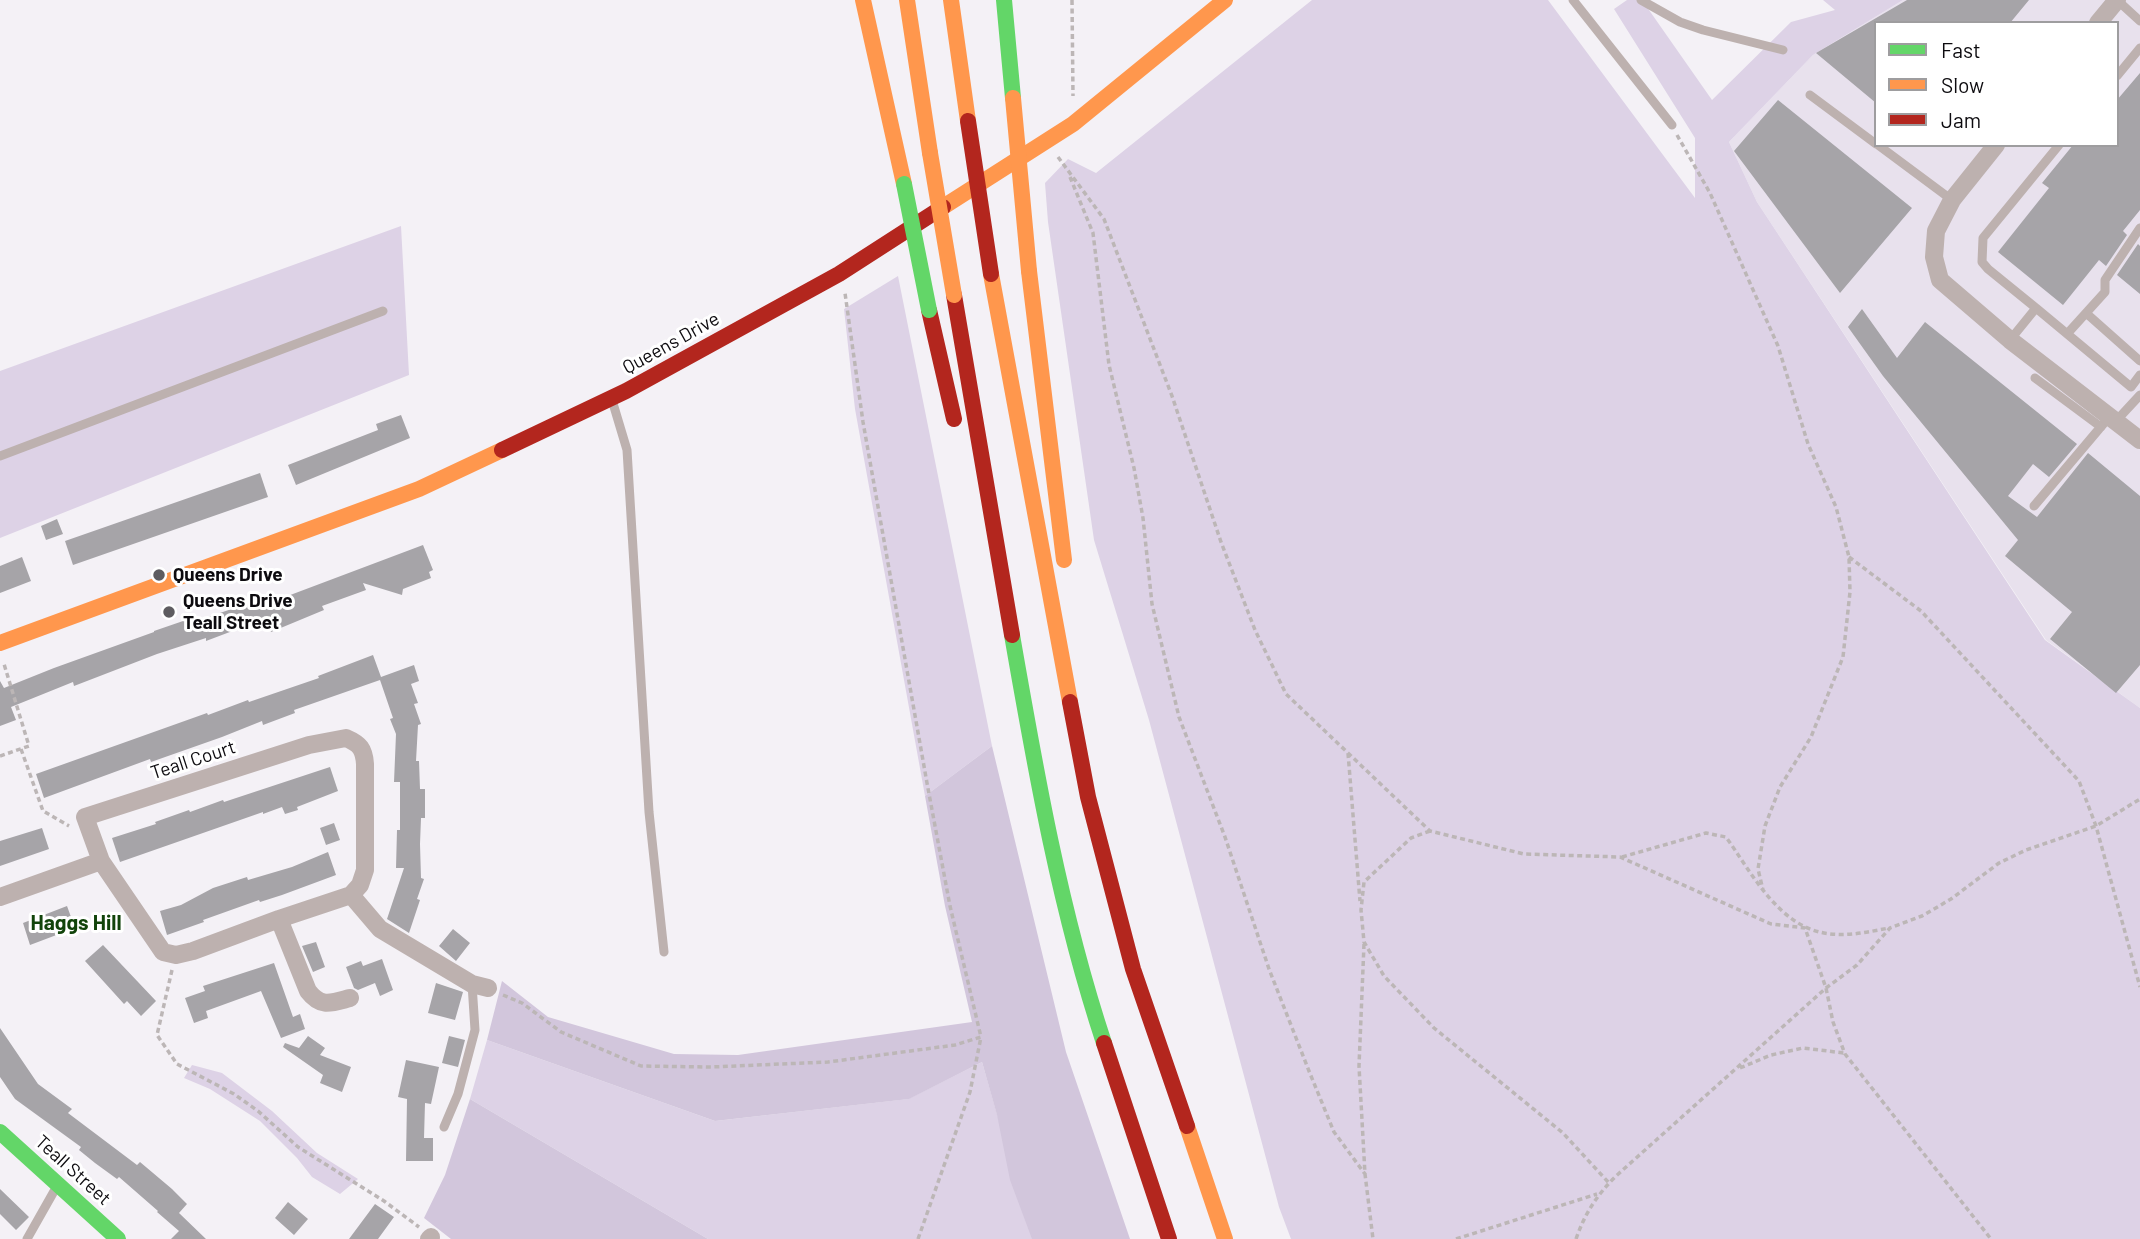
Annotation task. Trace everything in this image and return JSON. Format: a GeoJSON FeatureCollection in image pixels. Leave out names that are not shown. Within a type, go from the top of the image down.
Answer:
{"type":"FeatureCollection","features":[{"type":"Feature","properties":{"kind":"main road"},"geometry":{"type":"LineString","coordinates":[[863,0],[957,430]]}},
{"type":"Feature","properties":{"kind":"main road"},"geometry":{"type":"LineString","coordinates":[[907,0],[930,153],[1042,807]]}},
{"type":"Feature","properties":{"kind":"main road"},"geometry":{"type":"LineString","coordinates":[[951,0],[991,274],[1088,797],[1133,969],[1225,1239]]}},
{"type":"Feature","properties":{"kind":"main road"},"geometry":{"type":"LineString","coordinates":[[1004,0],[1029,271],[1066,575]]}},
{"type":"Feature","properties":{"kind":"main road","name":"Queens Drive"},"geometry":{"type":"LineString","coordinates":[[0,643],[419,489],[611,398],[839,274],[1073,124],[1225,0]]}},
{"type":"Feature","properties":{"kind":"main road"},"geometry":{"type":"LineString","coordinates":[[972,498],[1086,988],[1170,1239]]}},
{"type":"Feature","properties":{"kind":"main road"},"geometry":{"type":"LineString","coordinates":[[1068,603],[1088,797]]}},
{"type":"Feature","properties":{"kind":"main road","name":"Teall Street"},"geometry":{"type":"LineString","coordinates":[[0,1132],[118,1239]]}},
{"type":"Feature","properties":{"kind":"street"},"geometry":{"type":"LineString","coordinates":[[2100,21],[2117,0]]}},
{"type":"Feature","properties":{"kind":"street"},"geometry":{"type":"LineString","coordinates":[[1994,147],[1952,200],[1936,231],[1934,257],[1940,281],[2109,421],[2140,440]]}},
{"type":"Feature","properties":{"kind":"street","name":"Teall Court"},"geometry":{"type":"LineString","coordinates":[[86,820],[85,817],[296,749],[346,738],[357,742],[364,750],[365,764],[365,870],[360,885],[352,895]]}},
{"type":"Feature","properties":{"kind":"street"},"geometry":{"type":"LineString","coordinates":[[86,820],[101,861],[163,952],[176,955],[193,951],[352,895],[380,929],[480,986]]}},
{"type":"Feature","properties":{"kind":"street"},"geometry":{"type":"LineString","coordinates":[[0,897],[101,861]]}},
{"type":"Feature","properties":{"kind":"street"},"geometry":{"type":"LineString","coordinates":[[279,919],[307,991],[314,1000],[327,1003],[350,998]]}},
{"type":"Feature","properties":{"kind":"lane"},"geometry":{"type":"LineString","coordinates":[[1573,0],[1672,125]]}},
{"type":"Feature","properties":{"kind":"lane"},"geometry":{"type":"LineString","coordinates":[[1641,0],[1680,22],[1783,50]]}},
{"type":"Feature","properties":{"kind":"lane"},"geometry":{"type":"LineString","coordinates":[[2117,0],[2140,21]]}},
{"type":"Feature","properties":{"kind":"lane"},"geometry":{"type":"LineString","coordinates":[[2119,74],[2140,48]]}},
{"type":"Feature","properties":{"kind":"lane"},"geometry":{"type":"LineString","coordinates":[[1810,95],[1874,142]]}},
{"type":"Feature","properties":{"kind":"lane"},"geometry":{"type":"LineString","coordinates":[[1881,147],[1952,200]]}},
{"type":"Feature","properties":{"kind":"lane"},"geometry":{"type":"LineString","coordinates":[[2057,147],[1983,238],[1982,262],[2132,387],[2140,375]]}},
{"type":"Feature","properties":{"kind":"lane"},"geometry":{"type":"LineString","coordinates":[[2067,334],[2105,292],[2105,280],[2140,228]]}},
{"type":"Feature","properties":{"kind":"lane"},"geometry":{"type":"LineString","coordinates":[[2010,340],[2036,308]]}},
{"type":"Feature","properties":{"kind":"lane"},"geometry":{"type":"LineString","coordinates":[[0,456],[383,311]]}},
{"type":"Feature","properties":{"kind":"lane"},"geometry":{"type":"LineString","coordinates":[[2086,313],[2140,361]]}},
{"type":"Feature","properties":{"kind":"lane"},"geometry":{"type":"LineString","coordinates":[[2035,378],[2109,421]]}},
{"type":"Feature","properties":{"kind":"lane"},"geometry":{"type":"LineString","coordinates":[[2034,506],[2109,421],[2140,395]]}},
{"type":"Feature","properties":{"kind":"lane"},"geometry":{"type":"LineString","coordinates":[[611,398],[627,450],[649,812],[664,952]]}},
{"type":"Feature","properties":{"kind":"lane"},"geometry":{"type":"LineString","coordinates":[[443,1127],[458,1094],[475,1030],[480,986]]}},
{"type":"Feature","properties":{"kind":"lane"},"geometry":{"type":"LineString","coordinates":[[27,1239],[58,1184]]}},
{"type":"Feature","properties":{"kind":"path"},"geometry":{"type":"LineString","coordinates":[[1072,0],[1073,124]]}},
{"type":"Feature","properties":{"kind":"path"},"geometry":{"type":"LineString","coordinates":[[1672,125],[1710,193],[1778,346],[1808,444],[1836,507],[1849,557],[1850,592],[1843,657],[1811,737],[1780,788],[1765,826],[1758,869],[1763,890]]}},
{"type":"Feature","properties":{"kind":"path"},"geometry":{"type":"LineString","coordinates":[[1046,141],[1104,219],[1172,396],[1221,542],[1255,630],[1286,694],[1430,831],[1524,854],[1620,858],[1706,833],[1726,837],[1763,890],[1786,914],[1805,928],[1845,1054],[1991,1239]]}},
{"type":"Feature","properties":{"kind":"path"},"geometry":{"type":"LineString","coordinates":[[1068,171],[1093,233],[1109,365],[1143,518],[1152,604],[1179,717],[1269,969],[1334,1132],[1365,1174]]}},
{"type":"Feature","properties":{"kind":"path"},"geometry":{"type":"LineString","coordinates":[[839,274],[846,299],[863,422],[927,783],[950,906],[981,1037],[970,1091],[918,1239]]}},
{"type":"Feature","properties":{"kind":"path"},"geometry":{"type":"LineString","coordinates":[[1849,557],[1922,611],[2079,781],[2096,826],[2140,987]]}},
{"type":"Feature","properties":{"kind":"path"},"geometry":{"type":"LineString","coordinates":[[0,757],[29,746],[4,664]]}},
{"type":"Feature","properties":{"kind":"path"},"geometry":{"type":"LineString","coordinates":[[21,749],[43,811],[69,826],[86,820]]}},
{"type":"Feature","properties":{"kind":"path"},"geometry":{"type":"LineString","coordinates":[[1348,753],[1364,942],[1359,1066],[1365,1174],[1373,1239]]}},
{"type":"Feature","properties":{"kind":"path"},"geometry":{"type":"LineString","coordinates":[[1620,858],[1771,924],[1849,934],[1889,928],[1922,916],[1951,900],[2008,859],[2026,850],[2096,826],[2140,799]]}},
{"type":"Feature","properties":{"kind":"path"},"geometry":{"type":"LineString","coordinates":[[1361,910],[1364,882],[1411,838],[1430,831]]}},
{"type":"Feature","properties":{"kind":"path"},"geometry":{"type":"LineString","coordinates":[[1576,1239],[1585,1215],[1598,1194],[1609,1183],[1826,988],[1857,965],[1889,928]]}},
{"type":"Feature","properties":{"kind":"path"},"geometry":{"type":"LineString","coordinates":[[1364,942],[1384,976],[1434,1028],[1563,1133],[1609,1183]]}},
{"type":"Feature","properties":{"kind":"path"},"geometry":{"type":"LineString","coordinates":[[176,955],[157,1035],[177,1064],[234,1094],[258,1111],[298,1147],[384,1201],[430,1238]]}},
{"type":"Feature","properties":{"kind":"path"},"geometry":{"type":"LineString","coordinates":[[480,986],[522,1003],[561,1032],[642,1066],[711,1068],[828,1062],[955,1045],[981,1037]]}},
{"type":"Feature","properties":{"kind":"path"},"geometry":{"type":"LineString","coordinates":[[1735,1070],[1771,1055],[1803,1048],[1845,1054]]}},
{"type":"Feature","properties":{"kind":"path"},"geometry":{"type":"LineString","coordinates":[[1456,1239],[1598,1194]]}},
{"type":"Feature","properties":{"kind":"shaded area"},"geometry":{"type":"Polygon","coordinates":[[[1312,0],[1548,0],[1695,198],[1695,138],[1614,9],[1627,0],[1642,0],[1712,100],[1791,22],[1835,10],[1823,0],[1903,0],[1813,55],[1729,142],[1757,202],[2045,640],[2140,708],[2140,1239],[1291,1239],[1279,1207],[1149,720],[1094,540],[1048,222],[1045,183],[1068,159],[1096,173],[1312,0]]]}},
{"type":"Feature","properties":{"kind":"shaded area"},"geometry":{"type":"Polygon","coordinates":[[[1903,0],[2140,0],[2140,708],[2046,640],[1757,202],[1729,142],[1813,55],[1903,0]]]}},
{"type":"Feature","properties":{"kind":"shaded area"},"geometry":{"type":"Polygon","coordinates":[[[401,226],[409,375],[0,538],[0,371],[401,226]]]}},
{"type":"Feature","properties":{"kind":"shaded area"},"geometry":{"type":"Polygon","coordinates":[[[898,276],[992,746],[925,796],[855,409],[844,309],[898,276]]]}},
{"type":"Feature","properties":{"kind":"shaded area"},"geometry":{"type":"Polygon","coordinates":[[[992,746],[1066,1052],[1130,1239],[1032,1239],[1010,1180],[997,1115],[982,1062],[909,1099],[715,1121],[487,1040],[502,981],[548,1017],[674,1054],[738,1055],[972,1022],[945,906],[925,796],[992,746]]]}},
{"type":"Feature","properties":{"kind":"shaded area"},"geometry":{"type":"Polygon","coordinates":[[[487,1040],[715,1121],[908,1099],[982,1062],[1033,1239],[708,1239],[470,1099],[487,1040]]]}},
{"type":"Feature","properties":{"kind":"shaded area"},"geometry":{"type":"Polygon","coordinates":[[[192,1065],[222,1073],[272,1111],[317,1153],[358,1179],[340,1194],[312,1177],[260,1121],[210,1089],[184,1078],[192,1065]]]}},
{"type":"Feature","properties":{"kind":"shaded area"},"geometry":{"type":"Polygon","coordinates":[[[470,1099],[708,1239],[451,1239],[424,1218],[445,1175],[470,1099]]]}},
{"type":"Feature","properties":{"kind":"building"},"geometry":{"type":"Polygon","coordinates":[[[1907,0],[2029,0],[2012,21],[1874,21],[1874,101],[1816,53],[1907,0]]]}},
{"type":"Feature","properties":{"kind":"building"},"geometry":{"type":"Polygon","coordinates":[[[2140,73],[2140,210],[2123,231],[2127,235],[2106,266],[2099,260],[2063,305],[1998,252],[2049,188],[2042,183],[2071,147],[2119,147],[2119,98],[2140,73]]]}},
{"type":"Feature","properties":{"kind":"building"},"geometry":{"type":"Polygon","coordinates":[[[1778,100],[1912,208],[1840,293],[1734,151],[1778,100]]]}},
{"type":"Feature","properties":{"kind":"building"},"geometry":{"type":"Polygon","coordinates":[[[2138,244],[2140,246],[2140,294],[2117,275],[2138,244]]]}},
{"type":"Feature","properties":{"kind":"building"},"geometry":{"type":"Polygon","coordinates":[[[1862,309],[1897,358],[1925,322],[2077,444],[2049,477],[2033,464],[2008,496],[2037,517],[2088,453],[2140,496],[2140,665],[2116,693],[2050,639],[2072,612],[2005,556],[2018,540],[1883,376],[1848,327],[1862,309]]]}},
{"type":"Feature","properties":{"kind":"building"},"geometry":{"type":"Polygon","coordinates":[[[401,415],[410,438],[296,485],[288,465],[378,430],[376,424],[401,415]]]}},
{"type":"Feature","properties":{"kind":"building"},"geometry":{"type":"Polygon","coordinates":[[[260,473],[268,497],[73,565],[65,541],[260,473]]]}},
{"type":"Feature","properties":{"kind":"building"},"geometry":{"type":"Polygon","coordinates":[[[57,519],[63,534],[46,540],[41,526],[57,519]]]}},
{"type":"Feature","properties":{"kind":"building"},"geometry":{"type":"Polygon","coordinates":[[[423,545],[433,570],[429,572],[431,578],[403,589],[402,595],[363,583],[366,590],[322,606],[324,610],[271,632],[267,622],[252,627],[251,624],[206,641],[206,638],[157,654],[74,686],[73,682],[11,707],[16,720],[0,726],[0,681],[4,688],[186,620],[188,624],[275,594],[277,600],[423,545]]]}},
{"type":"Feature","properties":{"kind":"building"},"geometry":{"type":"Polygon","coordinates":[[[22,557],[31,581],[0,593],[0,566],[22,557]]]}},
{"type":"Feature","properties":{"kind":"building"},"geometry":{"type":"Polygon","coordinates":[[[373,655],[381,677],[414,665],[419,681],[411,684],[418,703],[414,704],[421,724],[418,725],[416,761],[419,761],[420,789],[425,789],[425,818],[421,818],[420,844],[421,878],[424,879],[409,933],[387,919],[404,868],[396,868],[397,830],[400,830],[400,782],[394,782],[396,734],[380,680],[294,710],[295,713],[263,725],[262,721],[44,798],[36,774],[207,713],[208,715],[319,678],[318,676],[373,655]]]}},
{"type":"Feature","properties":{"kind":"building"},"geometry":{"type":"Polygon","coordinates":[[[330,767],[338,791],[297,807],[298,810],[285,814],[282,807],[263,812],[120,862],[112,838],[189,810],[190,812],[223,800],[224,802],[330,767]]]}},
{"type":"Feature","properties":{"kind":"building"},"geometry":{"type":"Polygon","coordinates":[[[334,823],[340,840],[326,845],[320,828],[334,823]]]}},
{"type":"Feature","properties":{"kind":"building"},"geometry":{"type":"Polygon","coordinates":[[[42,828],[49,849],[0,866],[0,841],[42,828]]]}},
{"type":"Feature","properties":{"kind":"building"},"geometry":{"type":"Polygon","coordinates":[[[328,852],[336,875],[282,895],[260,902],[259,900],[167,935],[160,911],[181,905],[213,888],[292,867],[328,852]]]}},
{"type":"Feature","properties":{"kind":"building"},"geometry":{"type":"Polygon","coordinates":[[[67,906],[75,928],[30,945],[23,923],[67,906]]]}},
{"type":"Feature","properties":{"kind":"building"},"geometry":{"type":"Polygon","coordinates":[[[453,929],[470,943],[456,961],[439,946],[453,929]]]}},
{"type":"Feature","properties":{"kind":"building"},"geometry":{"type":"Polygon","coordinates":[[[316,942],[325,967],[313,972],[302,946],[316,942]]]}},
{"type":"Feature","properties":{"kind":"building"},"geometry":{"type":"Polygon","coordinates":[[[103,945],[156,1001],[141,1016],[127,1001],[124,1004],[85,961],[103,945]]]}},
{"type":"Feature","properties":{"kind":"building"},"geometry":{"type":"Polygon","coordinates":[[[382,959],[393,990],[380,996],[375,983],[358,990],[354,988],[346,967],[361,961],[363,966],[382,959]]]}},
{"type":"Feature","properties":{"kind":"building"},"geometry":{"type":"Polygon","coordinates":[[[274,963],[293,1017],[300,1014],[305,1029],[281,1038],[261,991],[206,1011],[208,1018],[194,1023],[185,998],[205,991],[203,986],[274,963]]]}},
{"type":"Feature","properties":{"kind":"building"},"geometry":{"type":"Polygon","coordinates":[[[436,983],[463,992],[455,1020],[428,1013],[436,983]]]}},
{"type":"Feature","properties":{"kind":"building"},"geometry":{"type":"Polygon","coordinates":[[[0,1028],[38,1084],[72,1109],[68,1113],[137,1165],[140,1162],[172,1189],[187,1204],[179,1213],[206,1239],[171,1239],[179,1231],[158,1211],[119,1177],[117,1179],[79,1150],[81,1147],[15,1099],[0,1077],[0,1028]]]}},
{"type":"Feature","properties":{"kind":"building"},"geometry":{"type":"Polygon","coordinates":[[[308,1036],[325,1048],[320,1055],[351,1067],[342,1092],[320,1083],[323,1075],[283,1047],[285,1043],[299,1048],[308,1036]]]}},
{"type":"Feature","properties":{"kind":"building"},"geometry":{"type":"Polygon","coordinates":[[[449,1036],[465,1040],[458,1067],[442,1063],[449,1036]]]}},
{"type":"Feature","properties":{"kind":"building"},"geometry":{"type":"Polygon","coordinates":[[[406,1060],[439,1067],[431,1104],[425,1103],[424,1138],[433,1138],[433,1161],[406,1161],[407,1099],[398,1097],[406,1060]]]}},
{"type":"Feature","properties":{"kind":"building"},"geometry":{"type":"Polygon","coordinates":[[[0,1189],[29,1217],[16,1230],[0,1214],[0,1189]]]}},
{"type":"Feature","properties":{"kind":"building"},"geometry":{"type":"Polygon","coordinates":[[[288,1202],[308,1219],[294,1235],[275,1218],[288,1202]]]}},
{"type":"Feature","properties":{"kind":"building"},"geometry":{"type":"Polygon","coordinates":[[[375,1204],[394,1217],[378,1239],[349,1239],[375,1204]]]}},
{"type":"Feature","properties":{"kind":"traffic: fast"},"geometry":{"type":"LineString","coordinates":[[1004,0],[1013,98]]}},
{"type":"Feature","properties":{"kind":"traffic: fast"},"geometry":{"type":"LineString","coordinates":[[904,184],[929,310]]}},
{"type":"Feature","properties":{"kind":"traffic: fast"},"geometry":{"type":"LineString","coordinates":[[1012,635],[1040,790],[1062,892],[1074,943],[1104,1043]]}},
{"type":"Feature","properties":{"kind":"traffic: fast"},"geometry":{"type":"LineString","coordinates":[[0,1132],[118,1239]]}},
{"type":"Feature","properties":{"kind":"traffic: slow"},"geometry":{"type":"LineString","coordinates":[[863,0],[904,184]]}},
{"type":"Feature","properties":{"kind":"traffic: slow"},"geometry":{"type":"LineString","coordinates":[[907,0],[930,153]]}},
{"type":"Feature","properties":{"kind":"traffic: slow"},"geometry":{"type":"LineString","coordinates":[[951,0],[968,121]]}},
{"type":"Feature","properties":{"kind":"traffic: slow"},"geometry":{"type":"LineString","coordinates":[[943,207],[1073,124],[1225,0]]}},
{"type":"Feature","properties":{"kind":"traffic: slow"},"geometry":{"type":"LineString","coordinates":[[1013,98],[1029,271]]}},
{"type":"Feature","properties":{"kind":"traffic: slow"},"geometry":{"type":"LineString","coordinates":[[930,153],[954,295]]}},
{"type":"Feature","properties":{"kind":"traffic: slow"},"geometry":{"type":"LineString","coordinates":[[1029,271],[1064,560]]}},
{"type":"Feature","properties":{"kind":"traffic: slow"},"geometry":{"type":"LineString","coordinates":[[991,274],[1070,702]]}},
{"type":"Feature","properties":{"kind":"traffic: slow"},"geometry":{"type":"LineString","coordinates":[[0,643],[419,489],[502,450]]}},
{"type":"Feature","properties":{"kind":"traffic: slow"},"geometry":{"type":"LineString","coordinates":[[1187,1126],[1225,1239]]}},
{"type":"Feature","properties":{"kind":"traffic: jam"},"geometry":{"type":"LineString","coordinates":[[968,121],[991,274]]}},
{"type":"Feature","properties":{"kind":"traffic: jam"},"geometry":{"type":"LineString","coordinates":[[502,450],[626,391],[839,274],[943,207]]}},
{"type":"Feature","properties":{"kind":"traffic: jam"},"geometry":{"type":"LineString","coordinates":[[954,295],[1012,635]]}},
{"type":"Feature","properties":{"kind":"traffic: jam"},"geometry":{"type":"LineString","coordinates":[[929,310],[954,419]]}},
{"type":"Feature","properties":{"kind":"traffic: jam"},"geometry":{"type":"LineString","coordinates":[[1070,702],[1088,797],[1133,969],[1187,1126]]}},
{"type":"Feature","properties":{"kind":"traffic: jam"},"geometry":{"type":"LineString","coordinates":[[1104,1043],[1169,1239]]}},
{"type":"Feature","properties":{"kind":"place","name":"Queens Drive"},"geometry":{"type":"Point","coordinates":[159,575]}},
{"type":"Feature","properties":{"kind":"place","name":"Queens Drive Teall Street"},"geometry":{"type":"Point","coordinates":[169,612]}},
{"type":"Feature","properties":{"kind":"district","name":"Haggs Hill"},"geometry":{"type":"Point","coordinates":[76,923]}}]}
